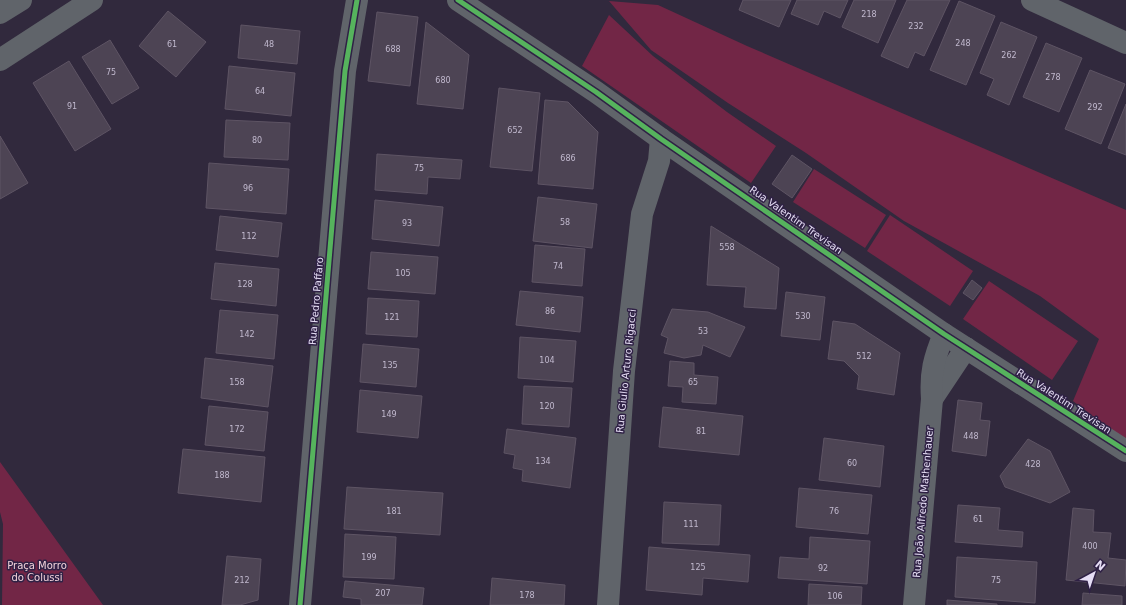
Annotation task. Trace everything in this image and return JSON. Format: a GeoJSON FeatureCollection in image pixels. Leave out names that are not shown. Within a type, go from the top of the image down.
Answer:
{"type":"FeatureCollection","features":[{"type":"Feature","properties":{"kind":"street"},"geometry":{"type":"LineString","coordinates":[[0,13],[20,0]]}},
{"type":"Feature","properties":{"kind":"street"},"geometry":{"type":"LineString","coordinates":[[0,60],[92,0]]}},
{"type":"Feature","properties":{"kind":"street","name":"Rua Pedro Paffaro"},"geometry":{"type":"LineString","coordinates":[[300,605],[344,71],[356,0]]}},
{"type":"Feature","properties":{"kind":"street","name":"Rua Valentim Trevisan"},"geometry":{"type":"LineString","coordinates":[[458,0],[596,92],[661,139],[944,334],[1126,451]]}},
{"type":"Feature","properties":{"kind":"street"},"geometry":{"type":"LineString","coordinates":[[1032,0],[1126,43]]}},
{"type":"Feature","properties":{"kind":"street","name":"Rua Giulio Arturo Rigacci"},"geometry":{"type":"LineString","coordinates":[[608,605],[624,371],[642,214],[659,161],[661,139]]}},
{"type":"Feature","properties":{"kind":"street","name":"Rua João Alfredo Mathenhauer"},"geometry":{"type":"LineString","coordinates":[[914,605],[932,399],[930,379],[934,361],[944,334]]}},
{"type":"Feature","properties":{"kind":"street","name":"Rua João Alfredo Mathenhauer"},"geometry":{"type":"LineString","coordinates":[[932,399],[966,348]]}},
{"type":"Feature","properties":{"kind":"green space"},"geometry":{"type":"Polygon","coordinates":[[[609,1],[658,5],[747,46],[1126,210],[1126,441],[1073,401],[1099,339],[1040,296],[904,221],[806,153],[728,103],[651,50],[609,1]]]}},
{"type":"Feature","properties":{"kind":"green space"},"geometry":{"type":"Polygon","coordinates":[[[609,15],[653,56],[727,112],[776,146],[751,183],[582,66],[609,15]]]}},
{"type":"Feature","properties":{"kind":"green space"},"geometry":{"type":"Polygon","coordinates":[[[814,169],[886,215],[865,248],[793,202],[814,169]]]}},
{"type":"Feature","properties":{"kind":"green space"},"geometry":{"type":"Polygon","coordinates":[[[890,215],[973,271],[950,306],[867,251],[890,215]]]}},
{"type":"Feature","properties":{"kind":"green space"},"geometry":{"type":"Polygon","coordinates":[[[989,281],[1078,341],[1052,380],[963,319],[989,281]]]}},
{"type":"Feature","properties":{"kind":"green space","name":"Praça Morro do Colussi"},"geometry":{"type":"Polygon","coordinates":[[[0,462],[103,605],[2,605],[3,524],[0,512],[0,462]]]}},
{"type":"Feature","properties":{"kind":"building"},"geometry":{"type":"Polygon","coordinates":[[[743,0],[791,0],[779,27],[739,10],[743,0]]]}},
{"type":"Feature","properties":{"kind":"building"},"geometry":{"type":"Polygon","coordinates":[[[797,0],[848,0],[840,18],[824,11],[818,25],[791,14],[797,0]]]}},
{"type":"Feature","properties":{"kind":"building"},"geometry":{"type":"Polygon","coordinates":[[[854,0],[896,0],[878,43],[842,27],[854,0]]]}},
{"type":"Feature","properties":{"kind":"building"},"geometry":{"type":"Polygon","coordinates":[[[907,0],[950,0],[924,56],[915,52],[908,68],[881,56],[907,0]]]}},
{"type":"Feature","properties":{"kind":"building"},"geometry":{"type":"Polygon","coordinates":[[[959,1],[995,16],[966,85],[930,70],[959,1]]]}},
{"type":"Feature","properties":{"kind":"building"},"geometry":{"type":"Polygon","coordinates":[[[168,11],[206,42],[176,77],[139,46],[168,11]]]}},
{"type":"Feature","properties":{"kind":"building"},"geometry":{"type":"Polygon","coordinates":[[[377,12],[418,17],[410,86],[368,81],[377,12]]]}},
{"type":"Feature","properties":{"kind":"building"},"geometry":{"type":"Polygon","coordinates":[[[426,22],[469,55],[463,109],[417,104],[426,22]]]}},
{"type":"Feature","properties":{"kind":"building"},"geometry":{"type":"Polygon","coordinates":[[[1001,22],[1037,37],[1009,105],[987,95],[994,79],[980,73],[1001,22]]]}},
{"type":"Feature","properties":{"kind":"building"},"geometry":{"type":"Polygon","coordinates":[[[241,25],[300,31],[297,64],[238,58],[241,25]]]}},
{"type":"Feature","properties":{"kind":"building"},"geometry":{"type":"Polygon","coordinates":[[[110,40],[139,88],[112,104],[82,57],[110,40]]]}},
{"type":"Feature","properties":{"kind":"building"},"geometry":{"type":"Polygon","coordinates":[[[1046,43],[1082,58],[1059,112],[1023,97],[1046,43]]]}},
{"type":"Feature","properties":{"kind":"building"},"geometry":{"type":"Polygon","coordinates":[[[69,61],[111,129],[75,151],[33,83],[69,61]]]}},
{"type":"Feature","properties":{"kind":"building"},"geometry":{"type":"Polygon","coordinates":[[[229,66],[295,73],[291,116],[225,109],[229,66]]]}},
{"type":"Feature","properties":{"kind":"building"},"geometry":{"type":"Polygon","coordinates":[[[1090,70],[1125,84],[1101,144],[1065,129],[1090,70]]]}},
{"type":"Feature","properties":{"kind":"building"},"geometry":{"type":"Polygon","coordinates":[[[499,88],[540,93],[532,171],[490,167],[499,88]]]}},
{"type":"Feature","properties":{"kind":"building"},"geometry":{"type":"Polygon","coordinates":[[[545,100],[568,102],[598,132],[593,189],[538,184],[545,100]]]}},
{"type":"Feature","properties":{"kind":"building"},"geometry":{"type":"Polygon","coordinates":[[[1126,104],[1126,155],[1108,148],[1126,104]]]}},
{"type":"Feature","properties":{"kind":"building"},"geometry":{"type":"Polygon","coordinates":[[[226,120],[290,123],[288,160],[224,157],[226,120]]]}},
{"type":"Feature","properties":{"kind":"building"},"geometry":{"type":"Polygon","coordinates":[[[0,136],[28,183],[0,199],[0,136]]]}},
{"type":"Feature","properties":{"kind":"building"},"geometry":{"type":"Polygon","coordinates":[[[377,154],[462,160],[460,179],[428,177],[427,194],[375,190],[377,154]]]}},
{"type":"Feature","properties":{"kind":"building"},"geometry":{"type":"Polygon","coordinates":[[[792,155],[812,169],[792,198],[772,184],[792,155]]]}},
{"type":"Feature","properties":{"kind":"building"},"geometry":{"type":"Polygon","coordinates":[[[209,163],[289,169],[286,214],[206,208],[209,163]]]}},
{"type":"Feature","properties":{"kind":"building"},"geometry":{"type":"Polygon","coordinates":[[[538,197],[597,204],[592,248],[533,241],[538,197]]]}},
{"type":"Feature","properties":{"kind":"building"},"geometry":{"type":"Polygon","coordinates":[[[375,200],[443,207],[439,246],[372,239],[375,200]]]}},
{"type":"Feature","properties":{"kind":"building"},"geometry":{"type":"Polygon","coordinates":[[[220,216],[282,223],[278,257],[216,250],[220,216]]]}},
{"type":"Feature","properties":{"kind":"building"},"geometry":{"type":"Polygon","coordinates":[[[711,226],[779,268],[776,309],[744,307],[746,287],[707,285],[711,226]]]}},
{"type":"Feature","properties":{"kind":"building"},"geometry":{"type":"Polygon","coordinates":[[[535,245],[585,249],[582,286],[532,282],[535,245]]]}},
{"type":"Feature","properties":{"kind":"building"},"geometry":{"type":"Polygon","coordinates":[[[371,252],[438,257],[435,294],[368,289],[371,252]]]}},
{"type":"Feature","properties":{"kind":"building"},"geometry":{"type":"Polygon","coordinates":[[[215,263],[279,269],[276,306],[211,299],[215,263]]]}},
{"type":"Feature","properties":{"kind":"building"},"geometry":{"type":"Polygon","coordinates":[[[972,280],[982,288],[973,300],[963,293],[972,280]]]}},
{"type":"Feature","properties":{"kind":"building"},"geometry":{"type":"Polygon","coordinates":[[[520,291],[583,297],[580,332],[516,325],[520,291]]]}},
{"type":"Feature","properties":{"kind":"building"},"geometry":{"type":"Polygon","coordinates":[[[786,292],[825,297],[820,340],[781,336],[786,292]]]}},
{"type":"Feature","properties":{"kind":"building"},"geometry":{"type":"Polygon","coordinates":[[[368,298],[419,301],[417,337],[366,334],[368,298]]]}},
{"type":"Feature","properties":{"kind":"building"},"geometry":{"type":"Polygon","coordinates":[[[672,309],[708,312],[745,327],[730,357],[703,345],[701,355],[684,358],[664,353],[668,338],[661,335],[672,309]]]}},
{"type":"Feature","properties":{"kind":"building"},"geometry":{"type":"Polygon","coordinates":[[[220,310],[278,315],[274,359],[216,353],[220,310]]]}},
{"type":"Feature","properties":{"kind":"building"},"geometry":{"type":"Polygon","coordinates":[[[833,321],[855,324],[900,353],[894,395],[857,389],[859,376],[844,361],[828,359],[833,321]]]}},
{"type":"Feature","properties":{"kind":"building"},"geometry":{"type":"Polygon","coordinates":[[[520,337],[576,341],[573,382],[518,378],[520,337]]]}},
{"type":"Feature","properties":{"kind":"building"},"geometry":{"type":"Polygon","coordinates":[[[363,344],[419,349],[416,387],[360,382],[363,344]]]}},
{"type":"Feature","properties":{"kind":"building"},"geometry":{"type":"Polygon","coordinates":[[[205,358],[273,366],[268,407],[201,398],[205,358]]]}},
{"type":"Feature","properties":{"kind":"building"},"geometry":{"type":"Polygon","coordinates":[[[670,361],[694,363],[694,375],[718,377],[716,404],[682,402],[683,387],[668,386],[670,361]]]}},
{"type":"Feature","properties":{"kind":"building"},"geometry":{"type":"Polygon","coordinates":[[[524,386],[572,388],[569,427],[522,424],[524,386]]]}},
{"type":"Feature","properties":{"kind":"building"},"geometry":{"type":"Polygon","coordinates":[[[360,390],[422,396],[418,438],[357,432],[360,390]]]}},
{"type":"Feature","properties":{"kind":"building"},"geometry":{"type":"Polygon","coordinates":[[[958,400],[982,403],[980,420],[990,421],[986,456],[952,451],[958,400]]]}},
{"type":"Feature","properties":{"kind":"building"},"geometry":{"type":"Polygon","coordinates":[[[209,406],[268,412],[264,451],[205,445],[209,406]]]}},
{"type":"Feature","properties":{"kind":"building"},"geometry":{"type":"Polygon","coordinates":[[[663,407],[743,416],[739,455],[659,447],[663,407]]]}},
{"type":"Feature","properties":{"kind":"building"},"geometry":{"type":"Polygon","coordinates":[[[507,429],[576,438],[570,488],[522,481],[523,470],[513,468],[515,455],[504,453],[507,429]]]}},
{"type":"Feature","properties":{"kind":"building"},"geometry":{"type":"Polygon","coordinates":[[[824,438],[884,446],[880,487],[819,480],[824,438]]]}},
{"type":"Feature","properties":{"kind":"building"},"geometry":{"type":"Polygon","coordinates":[[[1028,439],[1050,451],[1070,492],[1050,503],[1005,487],[1000,476],[1028,439]]]}},
{"type":"Feature","properties":{"kind":"building"},"geometry":{"type":"Polygon","coordinates":[[[183,449],[265,457],[261,502],[178,493],[183,449]]]}},
{"type":"Feature","properties":{"kind":"building"},"geometry":{"type":"Polygon","coordinates":[[[347,487],[443,493],[440,535],[344,529],[347,487]]]}},
{"type":"Feature","properties":{"kind":"building"},"geometry":{"type":"Polygon","coordinates":[[[799,488],[872,495],[868,534],[796,527],[799,488]]]}},
{"type":"Feature","properties":{"kind":"building"},"geometry":{"type":"Polygon","coordinates":[[[664,502],[721,505],[719,545],[662,543],[664,502]]]}},
{"type":"Feature","properties":{"kind":"building"},"geometry":{"type":"Polygon","coordinates":[[[958,505],[1000,508],[998,530],[1023,532],[1022,547],[955,542],[958,505]]]}},
{"type":"Feature","properties":{"kind":"building"},"geometry":{"type":"Polygon","coordinates":[[[1073,508],[1094,510],[1093,532],[1111,533],[1108,558],[1126,560],[1125,586],[1066,580],[1073,508]]]}},
{"type":"Feature","properties":{"kind":"building"},"geometry":{"type":"Polygon","coordinates":[[[345,534],[396,537],[394,579],[343,577],[345,534]]]}},
{"type":"Feature","properties":{"kind":"building"},"geometry":{"type":"Polygon","coordinates":[[[810,537],[870,541],[867,584],[778,578],[780,557],[809,559],[810,537]]]}},
{"type":"Feature","properties":{"kind":"building"},"geometry":{"type":"Polygon","coordinates":[[[649,547],[750,555],[748,582],[703,578],[702,595],[646,590],[649,547]]]}},
{"type":"Feature","properties":{"kind":"building"},"geometry":{"type":"Polygon","coordinates":[[[227,556],[261,559],[258,600],[240,605],[222,605],[227,556]]]}},
{"type":"Feature","properties":{"kind":"building"},"geometry":{"type":"Polygon","coordinates":[[[957,557],[1037,562],[1035,603],[955,597],[957,557]]]}},
{"type":"Feature","properties":{"kind":"building"},"geometry":{"type":"Polygon","coordinates":[[[492,578],[565,585],[564,605],[490,605],[492,578]]]}},
{"type":"Feature","properties":{"kind":"building"},"geometry":{"type":"Polygon","coordinates":[[[345,581],[424,588],[422,605],[361,605],[361,599],[343,597],[345,581]]]}},
{"type":"Feature","properties":{"kind":"building"},"geometry":{"type":"Polygon","coordinates":[[[809,584],[862,587],[861,605],[808,605],[809,584]]]}},
{"type":"Feature","properties":{"kind":"building"},"geometry":{"type":"Polygon","coordinates":[[[1083,593],[1122,596],[1122,605],[1082,605],[1083,593]]]}},
{"type":"Feature","properties":{"kind":"building"},"geometry":{"type":"Polygon","coordinates":[[[947,600],[997,604],[997,605],[947,605],[947,600]]]}},
{"type":"Feature","properties":{"kind":"cycle path"},"geometry":{"type":"LineString","coordinates":[[300,605],[345,71],[357,0]]}},
{"type":"Feature","properties":{"kind":"cycle path"},"geometry":{"type":"LineString","coordinates":[[458,0],[596,92],[661,139],[944,334],[1126,451]]}}]}
